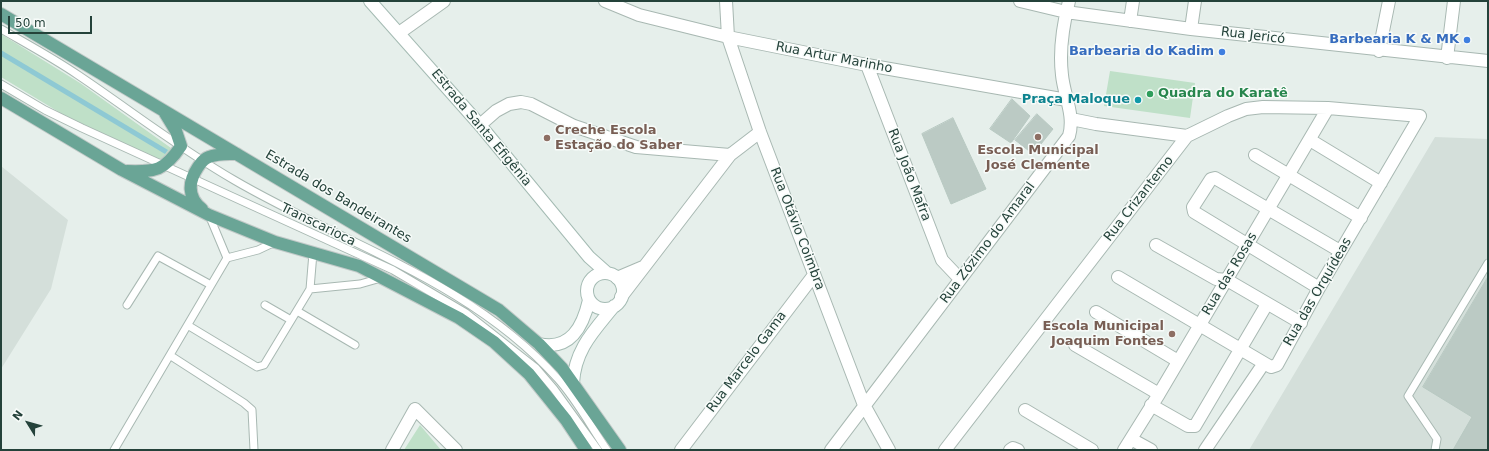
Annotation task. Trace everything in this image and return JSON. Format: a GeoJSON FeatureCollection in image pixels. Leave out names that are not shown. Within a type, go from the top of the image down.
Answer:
{"type":"FeatureCollection","features":[{"type":"Feature","properties":{"kind":"main road","name":"Estrada dos Bandeirantes"},"geometry":{"type":"LineString","coordinates":[[1,14],[499,310],[539,344],[573,383],[620,450]]}},
{"type":"Feature","properties":{"kind":"main road"},"geometry":{"type":"LineString","coordinates":[[1,98],[122,170],[209,215],[275,242],[359,266],[383,277],[459,318],[494,342],[515,360],[541,388],[586,450]]}},
{"type":"Feature","properties":{"kind":"main road"},"geometry":{"type":"LineString","coordinates":[[122,170],[155,171],[166,166],[181,146],[176,131],[164,110]]}},
{"type":"Feature","properties":{"kind":"main road"},"geometry":{"type":"LineString","coordinates":[[209,215],[195,203],[190,189],[192,178],[203,160],[221,154],[238,154]]}},
{"type":"Feature","properties":{"kind":"street","name":"Estrada Santa Efigênia"},"geometry":{"type":"LineString","coordinates":[[370,1],[480,124],[589,257],[612,275]]}},
{"type":"Feature","properties":{"kind":"street"},"geometry":{"type":"LineString","coordinates":[[399,33],[444,1]]}},
{"type":"Feature","properties":{"kind":"street","name":"Rua Artur Marinho"},"geometry":{"type":"LineString","coordinates":[[605,1],[639,15],[728,37],[867,65],[1067,100]]}},
{"type":"Feature","properties":{"kind":"street","name":"Rua Otávio Coimbra"},"geometry":{"type":"LineString","coordinates":[[726,1],[728,37],[760,132],[864,404],[889,450]]}},
{"type":"Feature","properties":{"kind":"street","name":"Rua Jericó"},"geometry":{"type":"LineString","coordinates":[[1020,1],[1067,7],[1130,21],[1191,29],[1379,51],[1488,61]]}},
{"type":"Feature","properties":{"kind":"street"},"geometry":{"type":"LineString","coordinates":[[1130,21],[1134,1]]}},
{"type":"Feature","properties":{"kind":"street"},"geometry":{"type":"LineString","coordinates":[[1191,29],[1195,1]]}},
{"type":"Feature","properties":{"kind":"street"},"geometry":{"type":"LineString","coordinates":[[1379,51],[1389,1]]}},
{"type":"Feature","properties":{"kind":"street"},"geometry":{"type":"LineString","coordinates":[[1446,58],[1454,1]]}},
{"type":"Feature","properties":{"kind":"street"},"geometry":{"type":"LineString","coordinates":[[1067,7],[1061,63],[1067,100],[1072,119],[1096,124],[1188,136]]}},
{"type":"Feature","properties":{"kind":"street","name":"Rua João Mafra"},"geometry":{"type":"LineString","coordinates":[[867,65],[942,260],[960,279]]}},
{"type":"Feature","properties":{"kind":"street"},"geometry":{"type":"LineString","coordinates":[[480,124],[496,111],[509,104],[521,102],[531,104],[574,126],[636,147],[730,155]]}},
{"type":"Feature","properties":{"kind":"street","name":"Rua Crizantemo"},"geometry":{"type":"LineString","coordinates":[[946,450],[1188,136],[1228,116],[1246,109],[1328,108],[1420,116]]}},
{"type":"Feature","properties":{"kind":"street","name":"Rua das Rosas"},"geometry":{"type":"LineString","coordinates":[[1124,450],[1269,210],[1328,108]]}},
{"type":"Feature","properties":{"kind":"street","name":"Rua das Orquídeas"},"geometry":{"type":"LineString","coordinates":[[1264,363],[1271,367],[1277,365],[1340,251],[1361,218],[1420,116]]}},
{"type":"Feature","properties":{"kind":"street","name":"Rua Zózimo do Amaral"},"geometry":{"type":"LineString","coordinates":[[831,450],[864,404],[1065,142],[1071,128],[1072,119]]}},
{"type":"Feature","properties":{"kind":"street"},"geometry":{"type":"LineString","coordinates":[[573,383],[576,361],[584,343],[730,155],[760,132]]}},
{"type":"Feature","properties":{"kind":"street"},"geometry":{"type":"LineString","coordinates":[[1310,140],[1381,183]]}},
{"type":"Feature","properties":{"kind":"street"},"geometry":{"type":"LineString","coordinates":[[1255,155],[1361,218]]}},
{"type":"Feature","properties":{"kind":"street"},"geometry":{"type":"LineString","coordinates":[[1319,288],[1193,211],[1193,207],[1211,179],[1215,178],[1340,251]]}},
{"type":"Feature","properties":{"kind":"street"},"geometry":{"type":"LineString","coordinates":[[1156,245],[1216,279],[1227,280],[1301,323]]}},
{"type":"Feature","properties":{"kind":"street"},"geometry":{"type":"LineString","coordinates":[[589,257],[589,283],[587,294],[589,300],[593,304],[603,309],[618,301],[622,287],[612,275]]}},
{"type":"Feature","properties":{"kind":"street"},"geometry":{"type":"LineString","coordinates":[[589,283],[596,275],[612,275],[643,267]]}},
{"type":"Feature","properties":{"kind":"street","name":"Rua Marcelo Gama"},"geometry":{"type":"LineString","coordinates":[[681,450],[814,275]]}},
{"type":"Feature","properties":{"kind":"street"},"geometry":{"type":"LineString","coordinates":[[1118,277],[1264,363],[1205,450]]}},
{"type":"Feature","properties":{"kind":"street"},"geometry":{"type":"LineString","coordinates":[[539,344],[556,345],[564,342],[575,333],[585,318],[589,300]]}},
{"type":"Feature","properties":{"kind":"street"},"geometry":{"type":"LineString","coordinates":[[1151,405],[1192,427],[1197,422],[1267,304]]}},
{"type":"Feature","properties":{"kind":"street"},"geometry":{"type":"LineString","coordinates":[[1096,312],[1178,361]]}},
{"type":"Feature","properties":{"kind":"street"},"geometry":{"type":"LineString","coordinates":[[1075,345],[1159,394]]}},
{"type":"Feature","properties":{"kind":"street"},"geometry":{"type":"LineString","coordinates":[[392,450],[415,409],[456,450]]}},
{"type":"Feature","properties":{"kind":"street"},"geometry":{"type":"LineString","coordinates":[[1025,410],[1092,450]]}},
{"type":"Feature","properties":{"kind":"street"},"geometry":{"type":"LineString","coordinates":[[1131,438],[1150,450]]}},
{"type":"Feature","properties":{"kind":"street"},"geometry":{"type":"LineString","coordinates":[[1010,450],[1013,448],[1018,450]]}},
{"type":"Feature","properties":{"kind":"lane","name":"Transcarioca"},"geometry":{"type":"LineString","coordinates":[[1,29],[77,74],[181,146],[269,201],[407,267],[447,289],[498,324],[523,345],[558,380],[607,450]]}},
{"type":"Feature","properties":{"kind":"lane","name":"Transcarioca"},"geometry":{"type":"LineString","coordinates":[[1,84],[45,110],[82,128],[394,270],[466,313],[536,368],[559,395],[598,450]]}},
{"type":"Feature","properties":{"kind":"lane"},"geometry":{"type":"LineString","coordinates":[[209,215],[227,258]]}},
{"type":"Feature","properties":{"kind":"lane"},"geometry":{"type":"LineString","coordinates":[[114,450],[189,326],[227,258],[258,250],[275,242]]}},
{"type":"Feature","properties":{"kind":"lane"},"geometry":{"type":"LineString","coordinates":[[189,326],[235,355],[257,367],[261,367],[264,365],[310,288],[313,253]]}},
{"type":"Feature","properties":{"kind":"lane"},"geometry":{"type":"LineString","coordinates":[[127,305],[158,256],[211,286]]}},
{"type":"Feature","properties":{"kind":"lane"},"geometry":{"type":"LineString","coordinates":[[1435,450],[1437,439],[1408,396],[1488,263]]}},
{"type":"Feature","properties":{"kind":"lane"},"geometry":{"type":"LineString","coordinates":[[310,288],[360,284],[383,277]]}},
{"type":"Feature","properties":{"kind":"lane"},"geometry":{"type":"LineString","coordinates":[[265,305],[291,320]]}},
{"type":"Feature","properties":{"kind":"lane"},"geometry":{"type":"LineString","coordinates":[[297,311],[355,345]]}},
{"type":"Feature","properties":{"kind":"lane"},"geometry":{"type":"LineString","coordinates":[[171,356],[244,403],[252,410],[254,450]]}},
{"type":"Feature","properties":{"kind":"shaded area"},"geometry":{"type":"Polygon","coordinates":[[[1435,137],[1488,139],[1488,450],[1249,450],[1435,137]]]}},
{"type":"Feature","properties":{"kind":"shaded area"},"geometry":{"type":"Polygon","coordinates":[[[1,166],[68,220],[51,289],[1,369],[1,166]]]}},
{"type":"Feature","properties":{"kind":"green space"},"geometry":{"type":"Polygon","coordinates":[[[1,34],[80,83],[171,148],[165,162],[67,117],[1,77],[1,34]]]}},
{"type":"Feature","properties":{"kind":"green space","name":"Quadra do Karatê"},"geometry":{"type":"Polygon","coordinates":[[[1110,71],[1195,83],[1190,118],[1104,106],[1110,71]]]}},
{"type":"Feature","properties":{"kind":"green space"},"geometry":{"type":"Polygon","coordinates":[[[420,425],[441,450],[404,450],[420,425]]]}},
{"type":"Feature","properties":{"kind":"water"},"geometry":{"type":"Polygon","coordinates":[[[1,50],[168,150],[165,154],[1,56],[1,50]]]}},
{"type":"Feature","properties":{"kind":"building"},"geometry":{"type":"Polygon","coordinates":[[[1012,99],[1030,116],[1011,143],[990,129],[1012,99]]]}},
{"type":"Feature","properties":{"kind":"building"},"geometry":{"type":"Polygon","coordinates":[[[1037,114],[1053,129],[1033,154],[1015,140],[1037,114]]]}},
{"type":"Feature","properties":{"kind":"building"},"geometry":{"type":"Polygon","coordinates":[[[953,118],[986,189],[951,204],[922,134],[953,118]]]}},
{"type":"Feature","properties":{"kind":"building"},"geometry":{"type":"Polygon","coordinates":[[[1488,277],[1488,450],[1453,450],[1472,417],[1423,387],[1488,277]]]}},
{"type":"Feature","properties":{"kind":"place","name":"Barbearia K & MK"},"geometry":{"type":"Point","coordinates":[1467,40]}},
{"type":"Feature","properties":{"kind":"place","name":"Barbearia do Kadim"},"geometry":{"type":"Point","coordinates":[1222,52]}},
{"type":"Feature","properties":{"kind":"place","name":"Quadra do Karatê"},"geometry":{"type":"Point","coordinates":[1150,94]}},
{"type":"Feature","properties":{"kind":"place","name":"Praça Maloque"},"geometry":{"type":"Point","coordinates":[1138,100]}},
{"type":"Feature","properties":{"kind":"place","name":"Escola Municipal José Clemente"},"geometry":{"type":"Point","coordinates":[1038,137]}},
{"type":"Feature","properties":{"kind":"place","name":"Creche Escola Estação do Saber"},"geometry":{"type":"Point","coordinates":[547,138]}},
{"type":"Feature","properties":{"kind":"place","name":"Escola Municipal Joaquim Fontes"},"geometry":{"type":"Point","coordinates":[1172,334]}}]}
